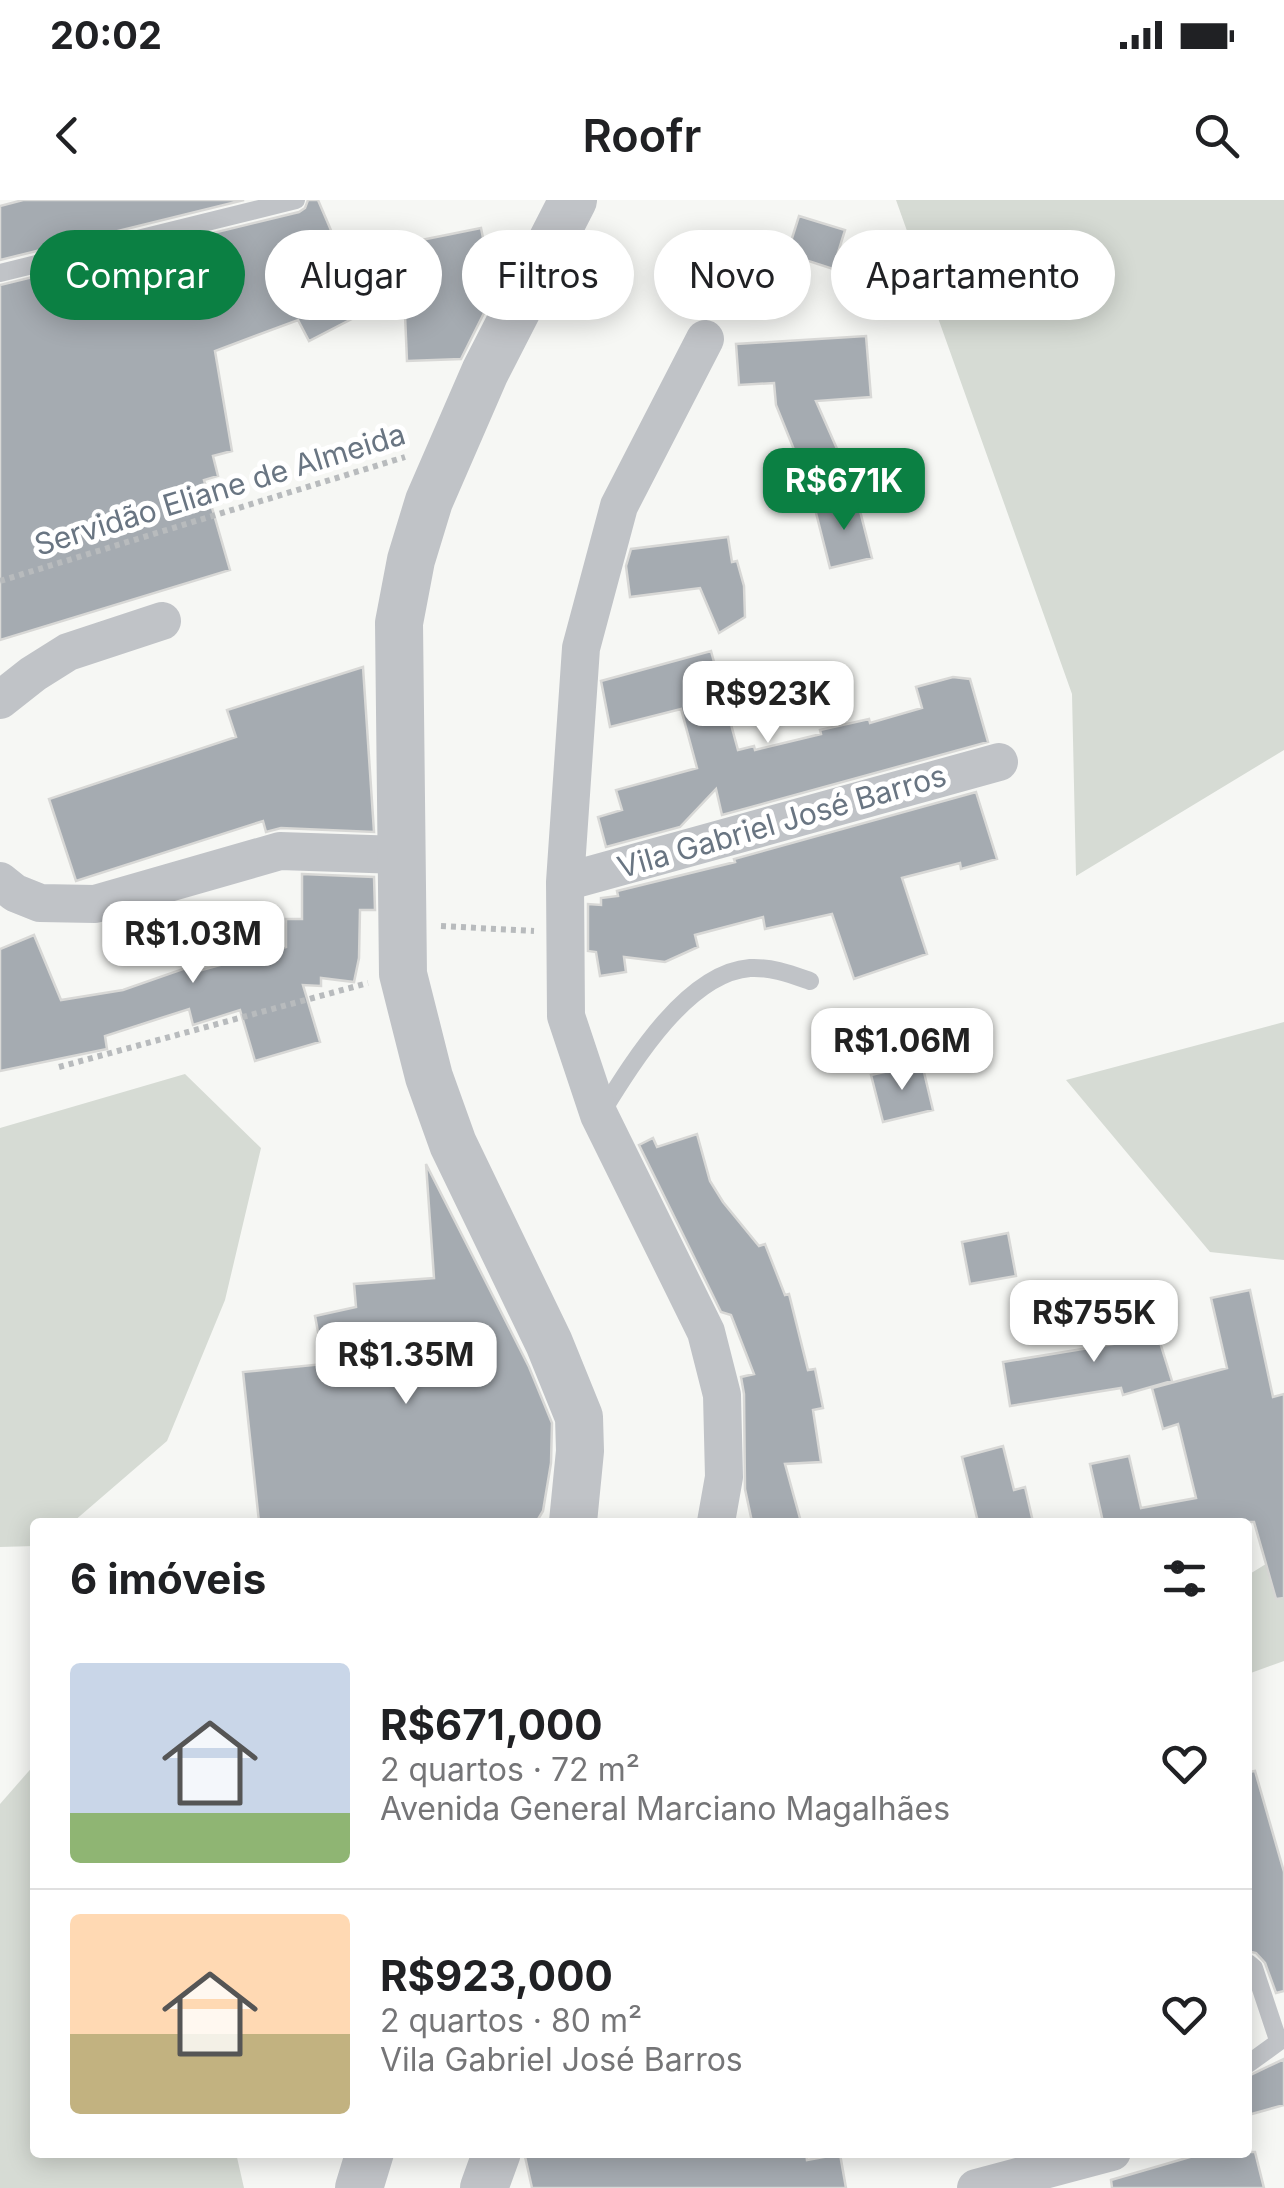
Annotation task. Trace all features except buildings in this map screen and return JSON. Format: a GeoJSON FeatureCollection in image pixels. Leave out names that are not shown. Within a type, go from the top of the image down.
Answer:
{"type":"FeatureCollection","features":[{"type":"Feature","properties":{"kind":"street"},"geometry":{"type":"LineString","coordinates":[[572,200],[429,501],[411,560],[399,623],[403,974],[428,1077],[454,1144],[550,1343],[578,1417],[580,1450],[573,1518]]}},
{"type":"Feature","properties":{"kind":"street"},"geometry":{"type":"LineString","coordinates":[[705,339],[619,506],[586,630],[564,882],[566,1016],[599,1115],[706,1332],[722,1395],[724,1477],[717,1518]]}},
{"type":"Feature","properties":{"kind":"street"},"geometry":{"type":"LineString","coordinates":[[0,700],[68,652],[162,621]]}},
{"type":"Feature","properties":{"kind":"street","name":"Vila Gabriel José Barros"},"geometry":{"type":"LineString","coordinates":[[564,882],[999,762]]}},
{"type":"Feature","properties":{"kind":"street"},"geometry":{"type":"LineString","coordinates":[[0,881],[40,904],[95,904],[280,851],[400,855]]}},
{"type":"Feature","properties":{"kind":"street"},"geometry":{"type":"LineString","coordinates":[[359,2188],[368,2158]]}},
{"type":"Feature","properties":{"kind":"street"},"geometry":{"type":"LineString","coordinates":[[484,2188],[495,2158]]}},
{"type":"Feature","properties":{"kind":"street"},"geometry":{"type":"LineString","coordinates":[[976,2188],[1089,2158]]}},
{"type":"Feature","properties":{"kind":"lane"},"geometry":{"type":"LineString","coordinates":[[0,273],[296,200]]}},
{"type":"Feature","properties":{"kind":"lane"},"geometry":{"type":"LineString","coordinates":[[599,1115],[639,1054],[711,980],[747,968],[776,969],[810,981]]}},
{"type":"Feature","properties":{"kind":"lane"},"geometry":{"type":"LineString","coordinates":[[1252,1966],[1281,2039],[1252,2061]]}},
{"type":"Feature","properties":{"kind":"path","name":"Servidão Eliane de Almeida"},"geometry":{"type":"LineString","coordinates":[[0,581],[454,442]]}},
{"type":"Feature","properties":{"kind":"path"},"geometry":{"type":"LineString","coordinates":[[401,924],[565,932]]}},
{"type":"Feature","properties":{"kind":"path"},"geometry":{"type":"LineString","coordinates":[[60,1067],[403,974]]}},
{"type":"Feature","properties":{"kind":"shaded area"},"geometry":{"type":"Polygon","coordinates":[[[896,200],[1284,200],[1284,750],[1076,876],[1072,694],[939,320],[1115,320],[1115,230],[907,230],[896,200]]]}},
{"type":"Feature","properties":{"kind":"shaded area"},"geometry":{"type":"Polygon","coordinates":[[[1284,1022],[1284,1260],[1210,1252],[1066,1080],[1284,1022]]]}},
{"type":"Feature","properties":{"kind":"shaded area"},"geometry":{"type":"Polygon","coordinates":[[[185,1074],[261,1148],[225,1300],[167,1441],[78,1518],[30,1518],[30,1546],[0,1547],[0,1128],[185,1074]]]}},
{"type":"Feature","properties":{"kind":"shaded area"},"geometry":{"type":"Polygon","coordinates":[[[1284,1553],[1284,1661],[1252,1673],[1252,1573],[1284,1553]]]}},
{"type":"Feature","properties":{"kind":"shaded area"},"geometry":{"type":"Polygon","coordinates":[[[30,1770],[30,2158],[237,2158],[244,2188],[0,2188],[0,1804],[30,1770]]]}}]}
